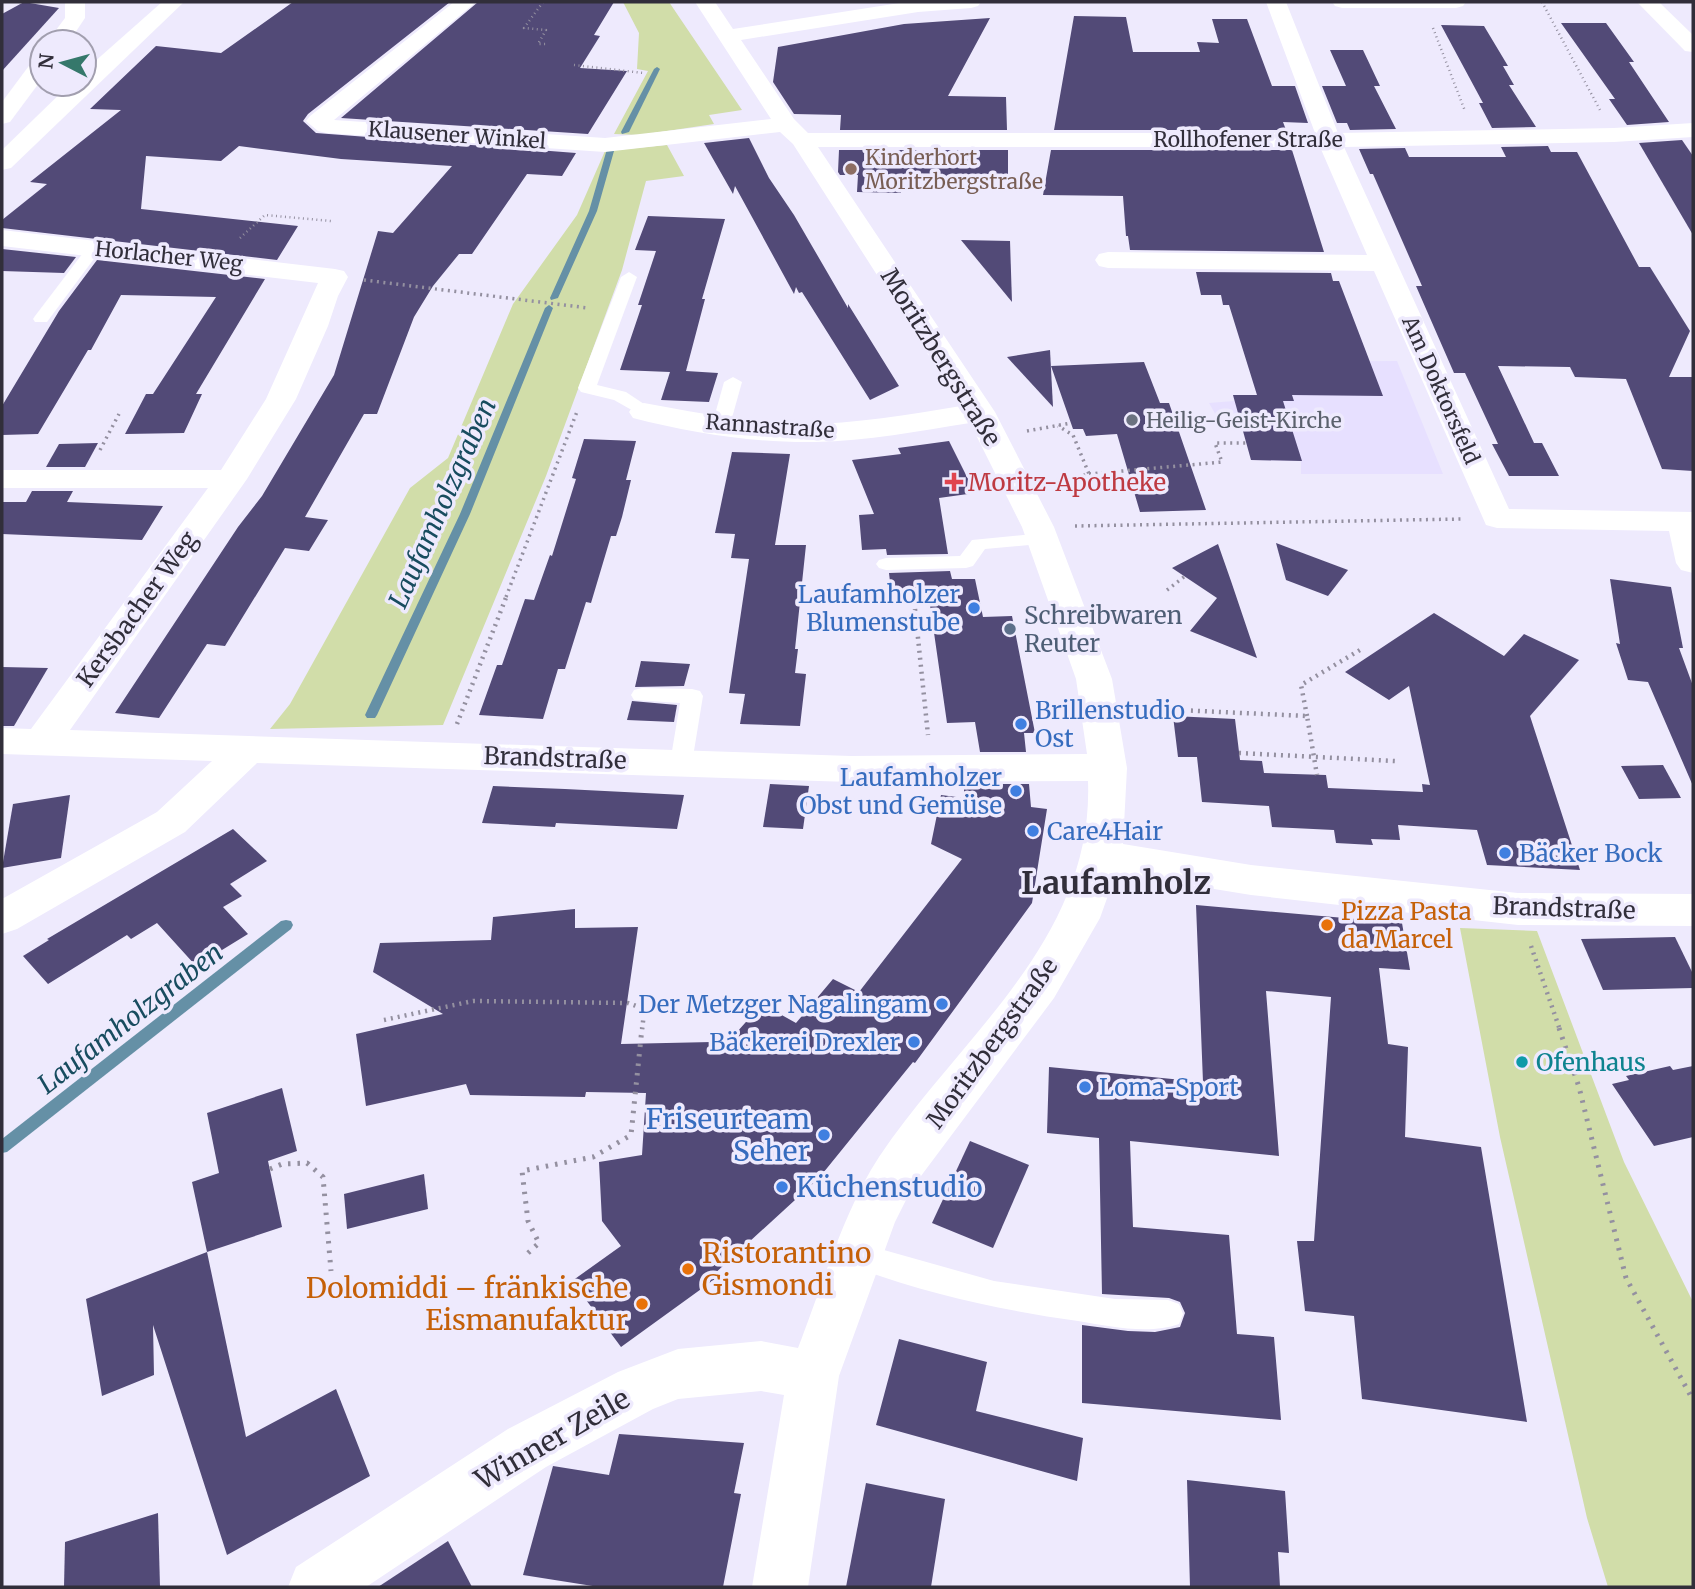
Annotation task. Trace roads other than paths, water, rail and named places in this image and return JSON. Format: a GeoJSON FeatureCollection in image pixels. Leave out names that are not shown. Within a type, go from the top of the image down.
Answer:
{"type":"FeatureCollection","features":[{"type":"Feature","properties":{"kind":"street"},"geometry":{"type":"LineString","coordinates":[[68,28],[75,18],[75,2]]}},
{"type":"Feature","properties":{"kind":"street"},"geometry":{"type":"LineString","coordinates":[[98,71],[174,2]]}},
{"type":"Feature","properties":{"kind":"street","name":"Klausener Winkel"},"geometry":{"type":"LineString","coordinates":[[466,2],[318,121],[326,126],[605,145],[794,132]]}},
{"type":"Feature","properties":{"kind":"street","name":"Moritzbergstraße"},"geometry":{"type":"LineString","coordinates":[[705,2],[980,412],[1041,533],[1094,679],[1108,768],[1108,801],[1102,856],[1079,918],[1039,986],[895,1172],[872,1220],[813,1377],[780,1587]]}},
{"type":"Feature","properties":{"kind":"street"},"geometry":{"type":"LineString","coordinates":[[729,36],[896,6],[971,2]]}},
{"type":"Feature","properties":{"kind":"street","name":"Am Doktorsfeld"},"geometry":{"type":"LineString","coordinates":[[1276,2],[1329,139],[1497,518],[1688,522]]}},
{"type":"Feature","properties":{"kind":"street"},"geometry":{"type":"LineString","coordinates":[[1342,2],[1456,2]]}},
{"type":"Feature","properties":{"kind":"street"},"geometry":{"type":"LineString","coordinates":[[1647,2],[1693,46]]}},
{"type":"Feature","properties":{"kind":"street"},"geometry":{"type":"LineString","coordinates":[[2,117],[28,83]]}},
{"type":"Feature","properties":{"kind":"street"},"geometry":{"type":"LineString","coordinates":[[2,163],[69,98]]}},
{"type":"Feature","properties":{"kind":"street","name":"Rollhofener Straße"},"geometry":{"type":"LineString","coordinates":[[794,132],[1329,139],[1614,135],[1693,130]]}},
{"type":"Feature","properties":{"kind":"street","name":"Horlacher Weg"},"geometry":{"type":"LineString","coordinates":[[2,238],[335,277]]}},
{"type":"Feature","properties":{"kind":"street"},"geometry":{"type":"LineString","coordinates":[[1108,260],[1384,263]]}},
{"type":"Feature","properties":{"kind":"street","name":"Kersbacher Weg"},"geometry":{"type":"LineString","coordinates":[[43,740],[231,478],[281,399],[314,326],[324,296],[335,277]]}},
{"type":"Feature","properties":{"kind":"street","name":"Rannastraße"},"geometry":{"type":"LineString","coordinates":[[644,412],[721,425],[812,433],[876,428],[980,412]]}},
{"type":"Feature","properties":{"kind":"street"},"geometry":{"type":"LineString","coordinates":[[2,479],[231,478]]}},
{"type":"Feature","properties":{"kind":"street"},"geometry":{"type":"LineString","coordinates":[[1688,522],[1693,563]]}},
{"type":"Feature","properties":{"kind":"street","name":"Brandstraße"},"geometry":{"type":"LineString","coordinates":[[2,741],[43,740],[851,769],[1015,766],[1108,768]]}},
{"type":"Feature","properties":{"kind":"street"},"geometry":{"type":"LineString","coordinates":[[2,918],[171,822],[249,748]]}},
{"type":"Feature","properties":{"kind":"street","name":"Brandstraße"},"geometry":{"type":"LineString","coordinates":[[1102,856],[1251,880],[1518,909],[1617,912],[1693,910]]}},
{"type":"Feature","properties":{"kind":"street","name":"Winner Zeile"},"geometry":{"type":"LineString","coordinates":[[316,1587],[527,1448],[636,1390],[678,1374],[761,1366],[813,1377]]}},
{"type":"Feature","properties":{"kind":"lane"},"geometry":{"type":"LineString","coordinates":[[41,319],[94,248]]}},
{"type":"Feature","properties":{"kind":"lane"},"geometry":{"type":"LineString","coordinates":[[629,276],[587,388],[620,396],[644,412]]}},
{"type":"Feature","properties":{"kind":"lane"},"geometry":{"type":"LineString","coordinates":[[721,425],[733,382]]}},
{"type":"Feature","properties":{"kind":"lane"},"geometry":{"type":"LineString","coordinates":[[886,564],[966,562],[979,544],[1041,533]]}},
{"type":"Feature","properties":{"kind":"lane"},"geometry":{"type":"LineString","coordinates":[[642,695],[692,696],[681,763]]}},
{"type":"Feature","properties":{"kind":"lane"},"geometry":{"type":"LineString","coordinates":[[859,1256],[994,1295],[1115,1313],[1168,1314]]}},
{"type":"Feature","properties":{"kind":"waterway","name":"Laufamholzgraben"},"geometry":{"type":"LineString","coordinates":[[625,132],[657,69]]}},
{"type":"Feature","properties":{"kind":"waterway","name":"Laufamholzgraben"},"geometry":{"type":"LineString","coordinates":[[554,298],[593,211],[610,151]]}},
{"type":"Feature","properties":{"kind":"waterway","name":"Laufamholzgraben"},"geometry":{"type":"LineString","coordinates":[[371,715],[465,514],[549,308]]}},
{"type":"Feature","properties":{"kind":"waterway","name":"Laufamholzgraben"},"geometry":{"type":"LineString","coordinates":[[2,1147],[286,925]]}},
{"type":"Feature","properties":{"kind":"place","name":"Kinderhort Moritzbergstraße"},"geometry":{"type":"Point","coordinates":[851,169]}},
{"type":"Feature","properties":{"kind":"place","name":"Heilig-Geist-Kirche"},"geometry":{"type":"Point","coordinates":[1132,420]}},
{"type":"Feature","properties":{"kind":"place","name":"Moritz-Apotheke"},"geometry":{"type":"Point","coordinates":[954,482]}},
{"type":"Feature","properties":{"kind":"place","name":"Laufamholzer Blumenstube"},"geometry":{"type":"Point","coordinates":[974,608]}},
{"type":"Feature","properties":{"kind":"place","name":"Schreibwaren Reuter"},"geometry":{"type":"Point","coordinates":[1010,629]}},
{"type":"Feature","properties":{"kind":"place","name":"Brillenstudio Ost"},"geometry":{"type":"Point","coordinates":[1021,724]}},
{"type":"Feature","properties":{"kind":"place","name":"Laufamholzer Obst und Gemüse"},"geometry":{"type":"Point","coordinates":[1016,791]}},
{"type":"Feature","properties":{"kind":"place","name":"Care4Hair"},"geometry":{"type":"Point","coordinates":[1033,831]}},
{"type":"Feature","properties":{"kind":"place","name":"Bäcker Bock"},"geometry":{"type":"Point","coordinates":[1505,853]}},
{"type":"Feature","properties":{"kind":"place","name":"Pizza Pasta da Marcel"},"geometry":{"type":"Point","coordinates":[1327,925]}},
{"type":"Feature","properties":{"kind":"place","name":"Der Metzger Nagalingam"},"geometry":{"type":"Point","coordinates":[942,1004]}},
{"type":"Feature","properties":{"kind":"place","name":"Bäckerei Drexler"},"geometry":{"type":"Point","coordinates":[914,1042]}},
{"type":"Feature","properties":{"kind":"place","name":"Ofenhaus"},"geometry":{"type":"Point","coordinates":[1522,1062]}},
{"type":"Feature","properties":{"kind":"place","name":"Loma-Sport"},"geometry":{"type":"Point","coordinates":[1085,1087]}},
{"type":"Feature","properties":{"kind":"place","name":"Friseurteam Seher"},"geometry":{"type":"Point","coordinates":[824,1135]}},
{"type":"Feature","properties":{"kind":"place","name":"Küchenstudio"},"geometry":{"type":"Point","coordinates":[782,1187]}},
{"type":"Feature","properties":{"kind":"place","name":"Ristorantino Gismondi"},"geometry":{"type":"Point","coordinates":[688,1269]}},
{"type":"Feature","properties":{"kind":"place","name":"Dolomiddi – fränkische Eismanufaktur"},"geometry":{"type":"Point","coordinates":[642,1304]}},
{"type":"Feature","properties":{"kind":"district","name":"Laufamholz"},"geometry":{"type":"Point","coordinates":[1116,883]}}]}
